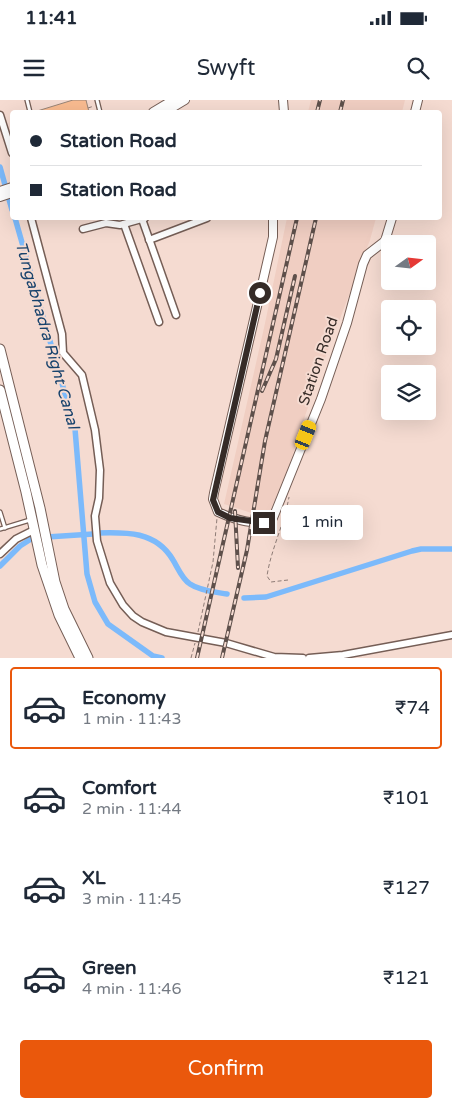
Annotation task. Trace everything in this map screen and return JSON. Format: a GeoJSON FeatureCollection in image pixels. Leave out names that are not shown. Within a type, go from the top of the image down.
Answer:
{"type":"FeatureCollection","features":[{"type":"Feature","properties":{"kind":"main road"},"geometry":{"type":"LineString","coordinates":[[0,349],[40,508],[55,582],[64,609],[88,658]]}},
{"type":"Feature","properties":{"kind":"main road"},"geometry":{"type":"LineString","coordinates":[[0,390],[2,407],[26,492],[42,565],[51,593],[80,658]]}},
{"type":"Feature","properties":{"kind":"street"},"geometry":{"type":"LineString","coordinates":[[160,109],[173,100]]}},
{"type":"Feature","properties":{"kind":"street"},"geometry":{"type":"LineString","coordinates":[[160,109],[185,100]]}},
{"type":"Feature","properties":{"kind":"street"},"geometry":{"type":"LineString","coordinates":[[0,115],[10,147]]}},
{"type":"Feature","properties":{"kind":"street"},"geometry":{"type":"LineString","coordinates":[[32,220],[62,334],[63,353],[82,376],[89,401],[100,470],[99,498],[95,516],[97,541],[105,569],[116,595],[133,616],[150,627],[166,632],[226,643],[274,657],[303,658]]}},
{"type":"Feature","properties":{"kind":"street"},"geometry":{"type":"LineString","coordinates":[[83,229],[106,223],[124,224],[137,220]]}},
{"type":"Feature","properties":{"kind":"street"},"geometry":{"type":"LineString","coordinates":[[144,220],[149,240],[176,315]]}},
{"type":"Feature","properties":{"kind":"street"},"geometry":{"type":"LineString","coordinates":[[149,240],[202,220]]}},
{"type":"Feature","properties":{"kind":"street"},"geometry":{"type":"LineString","coordinates":[[218,512],[213,500],[214,493],[272,237],[273,220]]}},
{"type":"Feature","properties":{"kind":"street","name":"Station Road"},"geometry":{"type":"LineString","coordinates":[[218,512],[230,518],[264,523],[273,518],[320,399],[347,323],[366,255],[385,241],[391,220]]}},
{"type":"Feature","properties":{"kind":"street"},"geometry":{"type":"LineString","coordinates":[[124,224],[159,322]]}},
{"type":"Feature","properties":{"kind":"street"},"geometry":{"type":"LineString","coordinates":[[0,554],[16,539],[34,530]]}},
{"type":"Feature","properties":{"kind":"street"},"geometry":{"type":"LineString","coordinates":[[308,658],[343,655],[452,635]]}},
{"type":"Feature","properties":{"kind":"lane"},"geometry":{"type":"LineString","coordinates":[[97,100],[99,110]]}},
{"type":"Feature","properties":{"kind":"lane"},"geometry":{"type":"LineString","coordinates":[[0,512],[5,528]]}},
{"type":"Feature","properties":{"kind":"lane"},"geometry":{"type":"LineString","coordinates":[[0,529],[31,520]]}},
{"type":"Feature","properties":{"kind":"path"},"geometry":{"type":"LineString","coordinates":[[88,108],[98,105]]}},
{"type":"Feature","properties":{"kind":"path"},"geometry":{"type":"LineString","coordinates":[[284,489],[289,495],[284,523],[270,558],[267,576],[271,582],[288,580]]}},
{"type":"Feature","properties":{"kind":"path"},"geometry":{"type":"LineString","coordinates":[[191,658],[213,562],[218,512]]}},
{"type":"Feature","properties":{"kind":"shaded area"},"geometry":{"type":"Polygon","coordinates":[[[311,100],[405,100],[402,110],[308,110],[311,100]]]}},
{"type":"Feature","properties":{"kind":"shaded area"},"geometry":{"type":"Polygon","coordinates":[[[287,220],[375,220],[370,240],[317,379],[289,466],[267,518],[224,504],[287,220]]]}},
{"type":"Feature","properties":{"kind":"building"},"geometry":{"type":"Polygon","coordinates":[[[73,100],[86,100],[88,110],[40,110],[73,100]]]}},
{"type":"Feature","properties":{"kind":"waterway","name":"Tungabhadra Right Canal"},"geometry":{"type":"LineString","coordinates":[[0,167],[10,203]]}},
{"type":"Feature","properties":{"kind":"waterway","name":"Tungabhadra Right Canal"},"geometry":{"type":"LineString","coordinates":[[16,220],[75,429],[87,574],[95,602],[108,624],[153,656],[162,658]]}},
{"type":"Feature","properties":{"kind":"waterway"},"geometry":{"type":"LineString","coordinates":[[97,533],[129,533],[149,538],[166,550],[187,582],[203,590],[227,594]]}},
{"type":"Feature","properties":{"kind":"waterway"},"geometry":{"type":"LineString","coordinates":[[47,537],[93,534]]}},
{"type":"Feature","properties":{"kind":"waterway"},"geometry":{"type":"LineString","coordinates":[[0,566],[20,546],[31,539]]}},
{"type":"Feature","properties":{"kind":"waterway"},"geometry":{"type":"LineString","coordinates":[[244,598],[266,597],[412,551],[421,549],[452,549]]}},
{"type":"Feature","properties":{"kind":"railway"},"geometry":{"type":"LineString","coordinates":[[318,110],[320,100]]}},
{"type":"Feature","properties":{"kind":"railway"},"geometry":{"type":"LineString","coordinates":[[340,110],[343,100]]}},
{"type":"Feature","properties":{"kind":"railway"},"geometry":{"type":"LineString","coordinates":[[197,658],[297,220]]}},
{"type":"Feature","properties":{"kind":"railway"},"geometry":{"type":"LineString","coordinates":[[222,658],[247,550],[265,441],[316,220]]}},
{"type":"Feature","properties":{"kind":"railway"},"geometry":{"type":"LineString","coordinates":[[262,391],[276,359],[295,276]]}},
{"type":"Feature","properties":{"kind":"railway"},"geometry":{"type":"LineString","coordinates":[[235,511],[238,568]]}},
{"type":"Feature","properties":{"kind":"route"},"geometry":{"type":"LineString","coordinates":[[260,293],[213,500],[218,512],[230,518],[264,523]]}}]}
